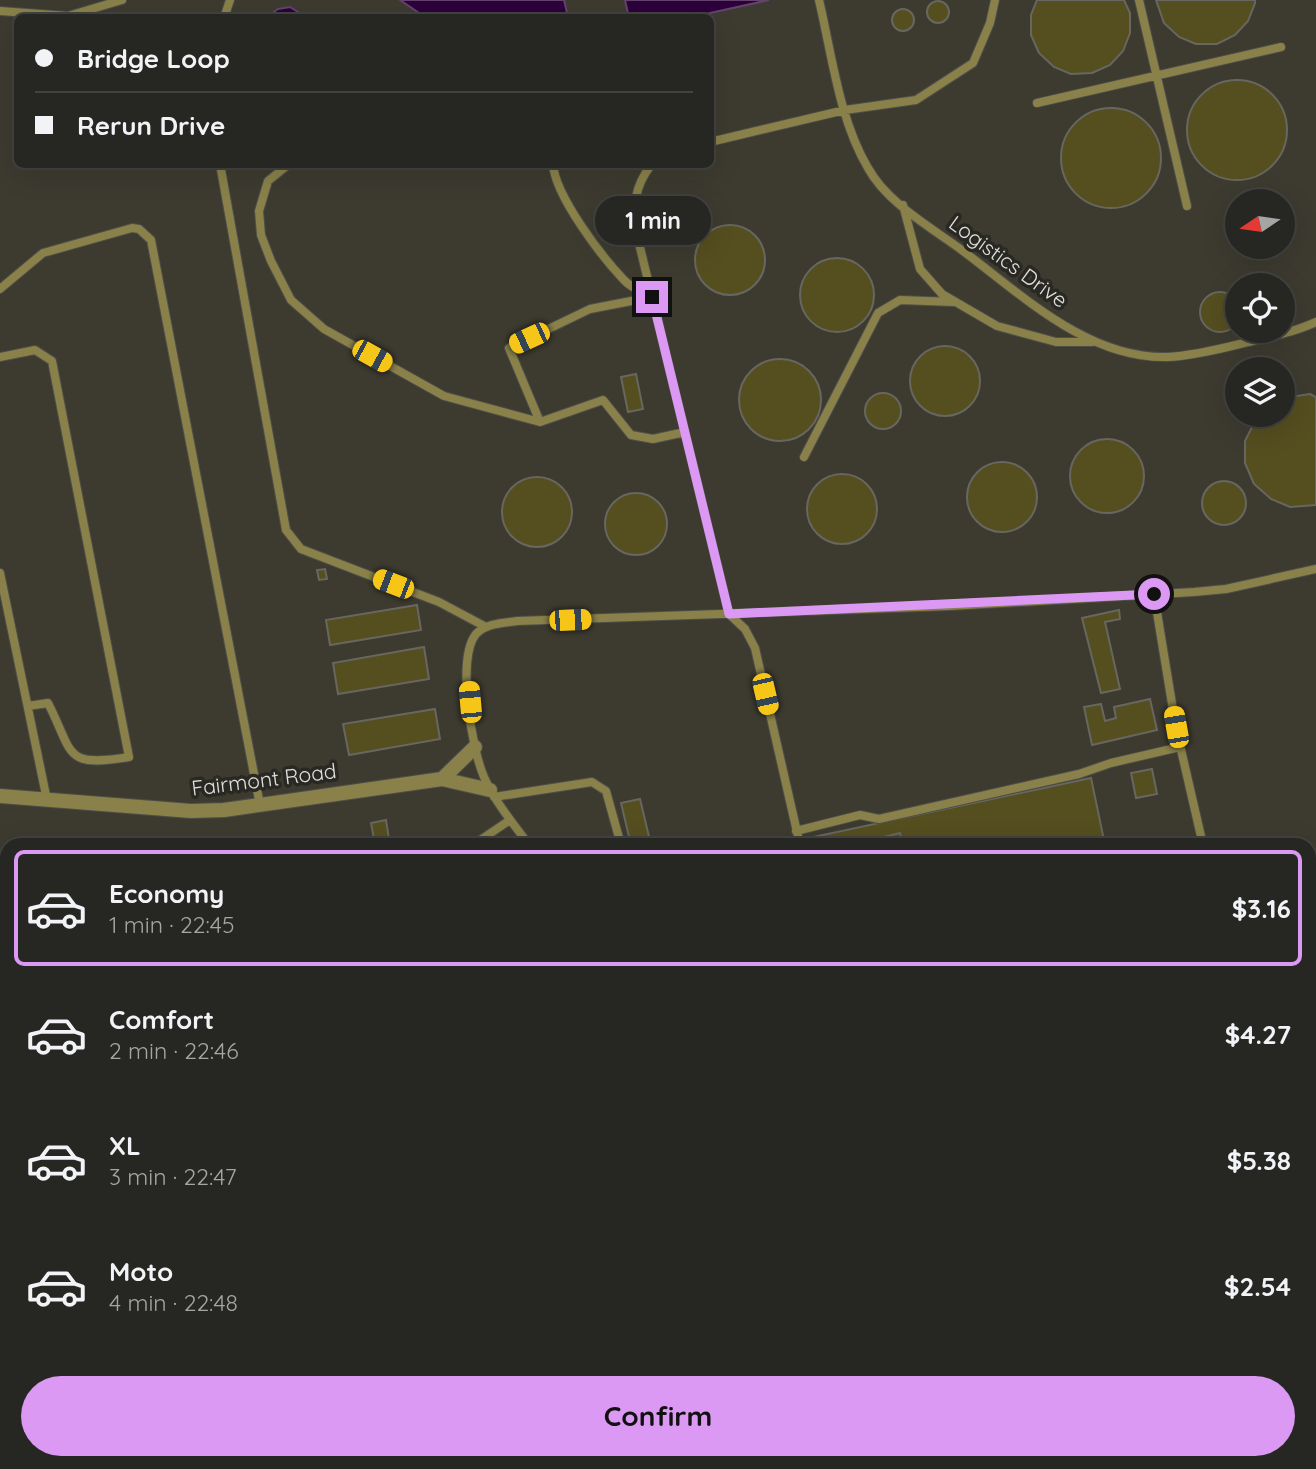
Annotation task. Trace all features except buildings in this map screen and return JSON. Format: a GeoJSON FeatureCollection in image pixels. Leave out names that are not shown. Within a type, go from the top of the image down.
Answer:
{"type":"FeatureCollection","features":[{"type":"Feature","properties":{"kind":"street"},"geometry":{"type":"LineString","coordinates":[[442,779],[475,747]]}},
{"type":"Feature","properties":{"kind":"street","name":"Fairmont Road"},"geometry":{"type":"LineString","coordinates":[[0,796],[191,811],[442,779],[492,794]]}},
{"type":"Feature","properties":{"kind":"lane"},"geometry":{"type":"LineString","coordinates":[[75,14],[122,0]]}},
{"type":"Feature","properties":{"kind":"lane","name":"Logistics Drive"},"geometry":{"type":"LineString","coordinates":[[819,0],[845,110],[867,168],[903,205],[1031,302],[1095,342],[1130,353],[1164,357],[1194,355],[1316,322]]}},
{"type":"Feature","properties":{"kind":"lane"},"geometry":{"type":"LineString","coordinates":[[714,141],[845,110],[916,100],[973,64],[990,23],[995,0]]}},
{"type":"Feature","properties":{"kind":"lane"},"geometry":{"type":"LineString","coordinates":[[1139,0],[1188,206]]}},
{"type":"Feature","properties":{"kind":"lane"},"geometry":{"type":"LineString","coordinates":[[0,11],[41,14]]}},
{"type":"Feature","properties":{"kind":"lane"},"geometry":{"type":"LineString","coordinates":[[1037,103],[1281,47]]}},
{"type":"Feature","properties":{"kind":"lane"},"geometry":{"type":"LineString","coordinates":[[221,168],[286,530],[301,548],[439,602],[486,627]]}},
{"type":"Feature","properties":{"kind":"lane"},"geometry":{"type":"LineString","coordinates":[[284,168],[268,181],[259,211],[261,234],[267,253],[291,300],[324,329],[444,396],[540,422],[603,400],[631,435],[653,439],[685,432]]}},
{"type":"Feature","properties":{"kind":"lane"},"geometry":{"type":"LineString","coordinates":[[555,168],[559,187],[605,257],[626,283],[652,297]]}},
{"type":"Feature","properties":{"kind":"lane"},"geometry":{"type":"LineString","coordinates":[[649,168],[638,185],[633,209],[652,297],[729,614],[745,629],[755,648],[798,838]]}},
{"type":"Feature","properties":{"kind":"lane"},"geometry":{"type":"LineString","coordinates":[[903,205],[920,269],[942,294],[1009,329],[1056,342],[1095,342]]}},
{"type":"Feature","properties":{"kind":"lane"},"geometry":{"type":"LineString","coordinates":[[0,289],[43,253],[58,247],[132,228],[139,229],[151,240],[260,804]]}},
{"type":"Feature","properties":{"kind":"lane"},"geometry":{"type":"LineString","coordinates":[[540,422],[509,348],[590,309],[652,297]]}},
{"type":"Feature","properties":{"kind":"lane"},"geometry":{"type":"LineString","coordinates":[[804,457],[878,313],[900,300],[956,302]]}},
{"type":"Feature","properties":{"kind":"lane"},"geometry":{"type":"LineString","coordinates":[[0,358],[35,350],[52,361],[129,757],[84,762],[72,754],[48,703],[29,706]]}},
{"type":"Feature","properties":{"kind":"lane"},"geometry":{"type":"LineString","coordinates":[[524,838],[492,794],[475,747],[468,658],[477,634],[486,627],[517,621],[729,614],[1226,589],[1316,569]]}},
{"type":"Feature","properties":{"kind":"lane"},"geometry":{"type":"LineString","coordinates":[[0,573],[47,800]]}},
{"type":"Feature","properties":{"kind":"lane"},"geometry":{"type":"LineString","coordinates":[[1154,594],[1180,747],[1201,838]]}},
{"type":"Feature","properties":{"kind":"lane"},"geometry":{"type":"LineString","coordinates":[[796,831],[860,816],[879,819],[1079,774],[1111,763],[1180,747]]}},
{"type":"Feature","properties":{"kind":"lane"},"geometry":{"type":"LineString","coordinates":[[492,794],[592,782],[606,791],[619,838]]}},
{"type":"Feature","properties":{"kind":"lane"},"geometry":{"type":"LineString","coordinates":[[483,838],[510,820]]}},
{"type":"Feature","properties":{"kind":"shaded area"},"geometry":{"type":"Polygon","coordinates":[[[0,0],[1316,0],[1316,838],[0,838],[0,0]]]}},
{"type":"Feature","properties":{"kind":"shaded area"},"geometry":{"type":"Polygon","coordinates":[[[400,0],[564,0],[567,14],[421,14],[400,0]]]}},
{"type":"Feature","properties":{"kind":"shaded area"},"geometry":{"type":"Polygon","coordinates":[[[625,0],[769,0],[706,14],[628,14],[625,0]]]}},
{"type":"Feature","properties":{"kind":"shaded area"},"geometry":{"type":"Polygon","coordinates":[[[290,7],[301,14],[271,14],[278,9],[290,7]]]}},
{"type":"Feature","properties":{"kind":"route"},"geometry":{"type":"LineString","coordinates":[[652,297],[729,614],[950,606],[1154,594]]}}]}
